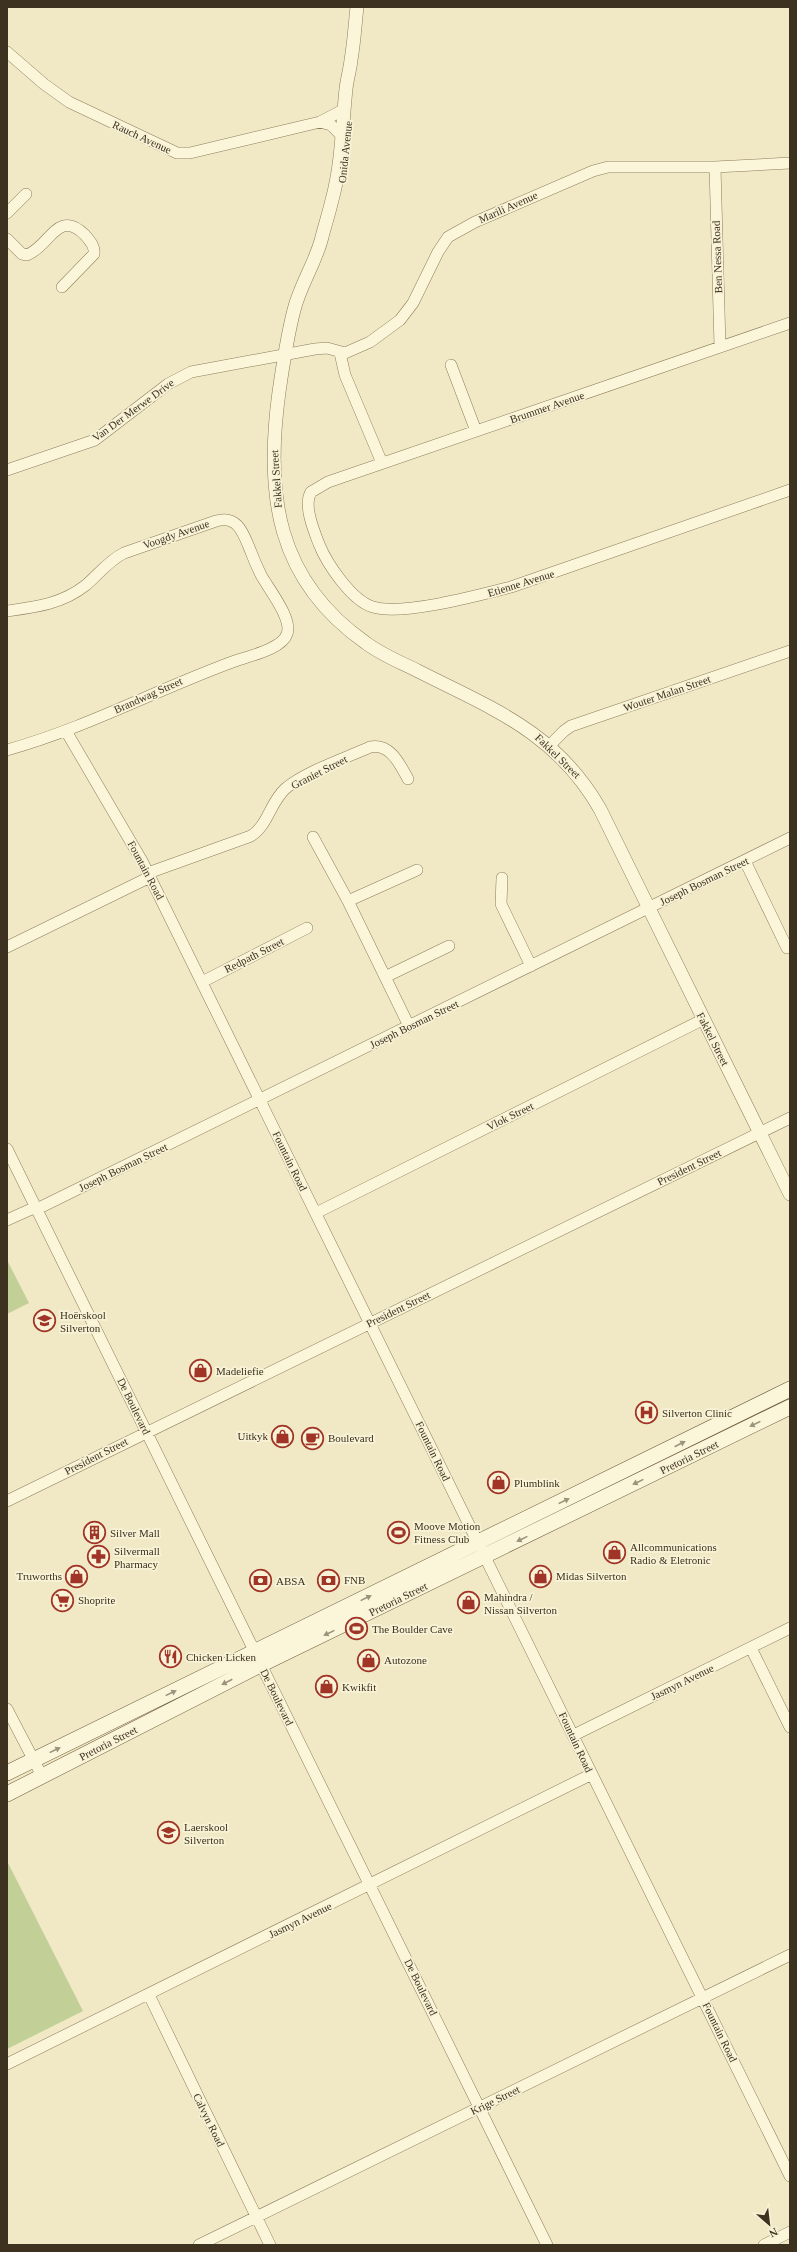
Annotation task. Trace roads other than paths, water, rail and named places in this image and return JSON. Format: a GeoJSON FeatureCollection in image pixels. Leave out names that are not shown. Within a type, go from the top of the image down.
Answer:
{"type":"FeatureCollection","features":[{"type":"Feature","properties":{"kind":"main road","name":"Pretoria Street"},"geometry":{"type":"LineString","coordinates":[[482,1550],[790,1389]]}},
{"type":"Feature","properties":{"kind":"main road","name":"Pretoria Street"},"geometry":{"type":"LineString","coordinates":[[7,1773],[259,1658],[482,1550],[790,1407]]}},
{"type":"Feature","properties":{"kind":"main road","name":"Pretoria Street"},"geometry":{"type":"LineString","coordinates":[[9,1791],[42,1776],[259,1658]]}},
{"type":"Feature","properties":{"kind":"street","name":"Onida Avenue"},"geometry":{"type":"LineString","coordinates":[[285,354],[295,306],[322,236],[322,229],[335,188],[343,110],[348,74],[351,64],[357,7]]}},
{"type":"Feature","properties":{"kind":"street","name":"Rauch Avenue"},"geometry":{"type":"LineString","coordinates":[[7,52],[44,84],[69,102],[173,152],[190,153],[320,122],[343,110]]}},
{"type":"Feature","properties":{"kind":"street","name":"Onida Avenue"},"geometry":{"type":"LineString","coordinates":[[322,236],[330,228],[342,187],[353,87],[351,64]]}},
{"type":"Feature","properties":{"kind":"street"},"geometry":{"type":"LineString","coordinates":[[320,122],[331,125],[341,135]]}},
{"type":"Feature","properties":{"kind":"street","name":"Marili Avenue"},"geometry":{"type":"LineString","coordinates":[[340,353],[370,342],[400,320],[414,303],[443,244],[454,233],[475,222],[600,168],[715,167],[790,163]]}},
{"type":"Feature","properties":{"kind":"street","name":"Ben Nessa Road"},"geometry":{"type":"LineString","coordinates":[[715,167],[720,346]]}},
{"type":"Feature","properties":{"kind":"street"},"geometry":{"type":"LineString","coordinates":[[7,213],[26,194]]}},
{"type":"Feature","properties":{"kind":"street"},"geometry":{"type":"LineString","coordinates":[[7,239],[22,254],[27,255],[64,225],[73,225],[79,229],[92,244],[94,254],[62,287]]}},
{"type":"Feature","properties":{"kind":"street","name":"Brummer Avenue"},"geometry":{"type":"LineString","coordinates":[[308,497],[311,492],[321,485],[790,322]]}},
{"type":"Feature","properties":{"kind":"street"},"geometry":{"type":"LineString","coordinates":[[285,354],[323,348],[340,353],[345,375],[382,463]]}},
{"type":"Feature","properties":{"kind":"street","name":"Van Der Merwe Drive"},"geometry":{"type":"LineString","coordinates":[[7,470],[95,440],[168,384],[191,372],[285,354]]}},
{"type":"Feature","properties":{"kind":"street","name":"Fakkel Street"},"geometry":{"type":"LineString","coordinates":[[285,354],[274,431],[274,489],[284,536],[297,566],[310,588],[339,622],[368,645],[512,719],[550,745],[589,789],[790,1194]]}},
{"type":"Feature","properties":{"kind":"street"},"geometry":{"type":"LineString","coordinates":[[451,365],[476,431]]}},
{"type":"Feature","properties":{"kind":"street","name":"Etienne Avenue"},"geometry":{"type":"LineString","coordinates":[[308,497],[317,539],[328,563],[358,599],[373,607],[392,610],[465,598],[511,587],[790,490]]}},
{"type":"Feature","properties":{"kind":"street","name":"Voogdy Avenue"},"geometry":{"type":"LineString","coordinates":[[7,611],[58,601],[75,593],[111,560],[124,553],[216,521],[227,519],[235,522],[242,530],[261,574],[284,615],[288,627],[287,636]]}},
{"type":"Feature","properties":{"kind":"street","name":"Brandwag Street"},"geometry":{"type":"LineString","coordinates":[[7,750],[66,731],[192,676],[272,647],[280,643],[287,636]]}},
{"type":"Feature","properties":{"kind":"street","name":"Wouter Malan Street"},"geometry":{"type":"LineString","coordinates":[[550,745],[571,726],[790,651]]}},
{"type":"Feature","properties":{"kind":"street","name":"Fountain Road"},"geometry":{"type":"LineString","coordinates":[[66,731],[149,875],[790,2176]]}},
{"type":"Feature","properties":{"kind":"street","name":"Graniet Street"},"geometry":{"type":"LineString","coordinates":[[7,947],[149,875],[251,836],[259,830],[285,789],[305,777],[370,747],[377,747],[390,752],[399,763],[408,779]]}},
{"type":"Feature","properties":{"kind":"street"},"geometry":{"type":"LineString","coordinates":[[313,837],[348,901],[409,1026]]}},
{"type":"Feature","properties":{"kind":"street","name":"Joseph Bosman Street"},"geometry":{"type":"LineString","coordinates":[[7,1220],[36,1208],[260,1100],[790,838]]}},
{"type":"Feature","properties":{"kind":"street"},"geometry":{"type":"LineString","coordinates":[[745,861],[787,948]]}},
{"type":"Feature","properties":{"kind":"street"},"geometry":{"type":"LineString","coordinates":[[348,901],[418,870]]}},
{"type":"Feature","properties":{"kind":"street"},"geometry":{"type":"LineString","coordinates":[[502,878],[501,904],[531,966]]}},
{"type":"Feature","properties":{"kind":"street","name":"Redpath Street"},"geometry":{"type":"LineString","coordinates":[[202,982],[307,928]]}},
{"type":"Feature","properties":{"kind":"street"},"geometry":{"type":"LineString","coordinates":[[385,977],[449,946]]}},
{"type":"Feature","properties":{"kind":"street","name":"Vlok Street"},"geometry":{"type":"LineString","coordinates":[[316,1213],[704,1019]]}},
{"type":"Feature","properties":{"kind":"street","name":"President Street"},"geometry":{"type":"LineString","coordinates":[[7,1501],[146,1431],[790,1118]]}},
{"type":"Feature","properties":{"kind":"street","name":"De Boulevard"},"geometry":{"type":"LineString","coordinates":[[7,1148],[547,2245]]}},
{"type":"Feature","properties":{"kind":"street","name":"Jasmyn Avenue"},"geometry":{"type":"LineString","coordinates":[[574,1735],[790,1628]]}},
{"type":"Feature","properties":{"kind":"street"},"geometry":{"type":"LineString","coordinates":[[751,1648],[790,1727]]}},
{"type":"Feature","properties":{"kind":"street"},"geometry":{"type":"LineString","coordinates":[[7,1709],[42,1776]]}},
{"type":"Feature","properties":{"kind":"street","name":"Jasmyn Avenue"},"geometry":{"type":"LineString","coordinates":[[7,2064],[149,1995],[592,1774]]}},
{"type":"Feature","properties":{"kind":"street","name":"Krige Street"},"geometry":{"type":"LineString","coordinates":[[199,2245],[790,1955]]}},
{"type":"Feature","properties":{"kind":"street","name":"Calvyn Road"},"geometry":{"type":"LineString","coordinates":[[149,1995],[270,2245]]}},
{"type":"Feature","properties":{"kind":"street"},"geometry":{"type":"LineString","coordinates":[[764,2245],[790,2232]]}},
{"type":"Feature","properties":{"kind":"place","name":"Hoërskool Silverton"},"geometry":{"type":"Point","coordinates":[45,1321]}},
{"type":"Feature","properties":{"kind":"place","name":"Madeliefie"},"geometry":{"type":"Point","coordinates":[200,1371]}},
{"type":"Feature","properties":{"kind":"place","name":"Silverton Clinic"},"geometry":{"type":"Point","coordinates":[647,1413]}},
{"type":"Feature","properties":{"kind":"place","name":"Uitkyk"},"geometry":{"type":"Point","coordinates":[283,1436]}},
{"type":"Feature","properties":{"kind":"place","name":"Boulevard"},"geometry":{"type":"Point","coordinates":[313,1438]}},
{"type":"Feature","properties":{"kind":"place","name":"Plumblink"},"geometry":{"type":"Point","coordinates":[498,1483]}},
{"type":"Feature","properties":{"kind":"place","name":"Moove Motion Fitness Club"},"geometry":{"type":"Point","coordinates":[398,1532]}},
{"type":"Feature","properties":{"kind":"place","name":"Silver Mall"},"geometry":{"type":"Point","coordinates":[94,1533]}},
{"type":"Feature","properties":{"kind":"place","name":"Allcommunications Radio & Eletronic"},"geometry":{"type":"Point","coordinates":[615,1553]}},
{"type":"Feature","properties":{"kind":"place","name":"Silvermall Pharmacy"},"geometry":{"type":"Point","coordinates":[99,1557]}},
{"type":"Feature","properties":{"kind":"place","name":"Truworths"},"geometry":{"type":"Point","coordinates":[77,1576]}},
{"type":"Feature","properties":{"kind":"place","name":"Midas Silverton"},"geometry":{"type":"Point","coordinates":[541,1576]}},
{"type":"Feature","properties":{"kind":"place","name":"FNB"},"geometry":{"type":"Point","coordinates":[329,1580]}},
{"type":"Feature","properties":{"kind":"place","name":"ABSA"},"geometry":{"type":"Point","coordinates":[260,1581]}},
{"type":"Feature","properties":{"kind":"place","name":"Shoprite"},"geometry":{"type":"Point","coordinates":[63,1600]}},
{"type":"Feature","properties":{"kind":"place","name":"Mahindra / Nissan Silverton"},"geometry":{"type":"Point","coordinates":[469,1603]}},
{"type":"Feature","properties":{"kind":"place","name":"The Boulder Cave"},"geometry":{"type":"Point","coordinates":[356,1629]}},
{"type":"Feature","properties":{"kind":"place","name":"Chicken Licken"},"geometry":{"type":"Point","coordinates":[171,1657]}},
{"type":"Feature","properties":{"kind":"place","name":"Autozone"},"geometry":{"type":"Point","coordinates":[369,1660]}},
{"type":"Feature","properties":{"kind":"place","name":"Kwikfit"},"geometry":{"type":"Point","coordinates":[327,1687]}},
{"type":"Feature","properties":{"kind":"place","name":"Laerskool Silverton"},"geometry":{"type":"Point","coordinates":[169,1833]}}]}
